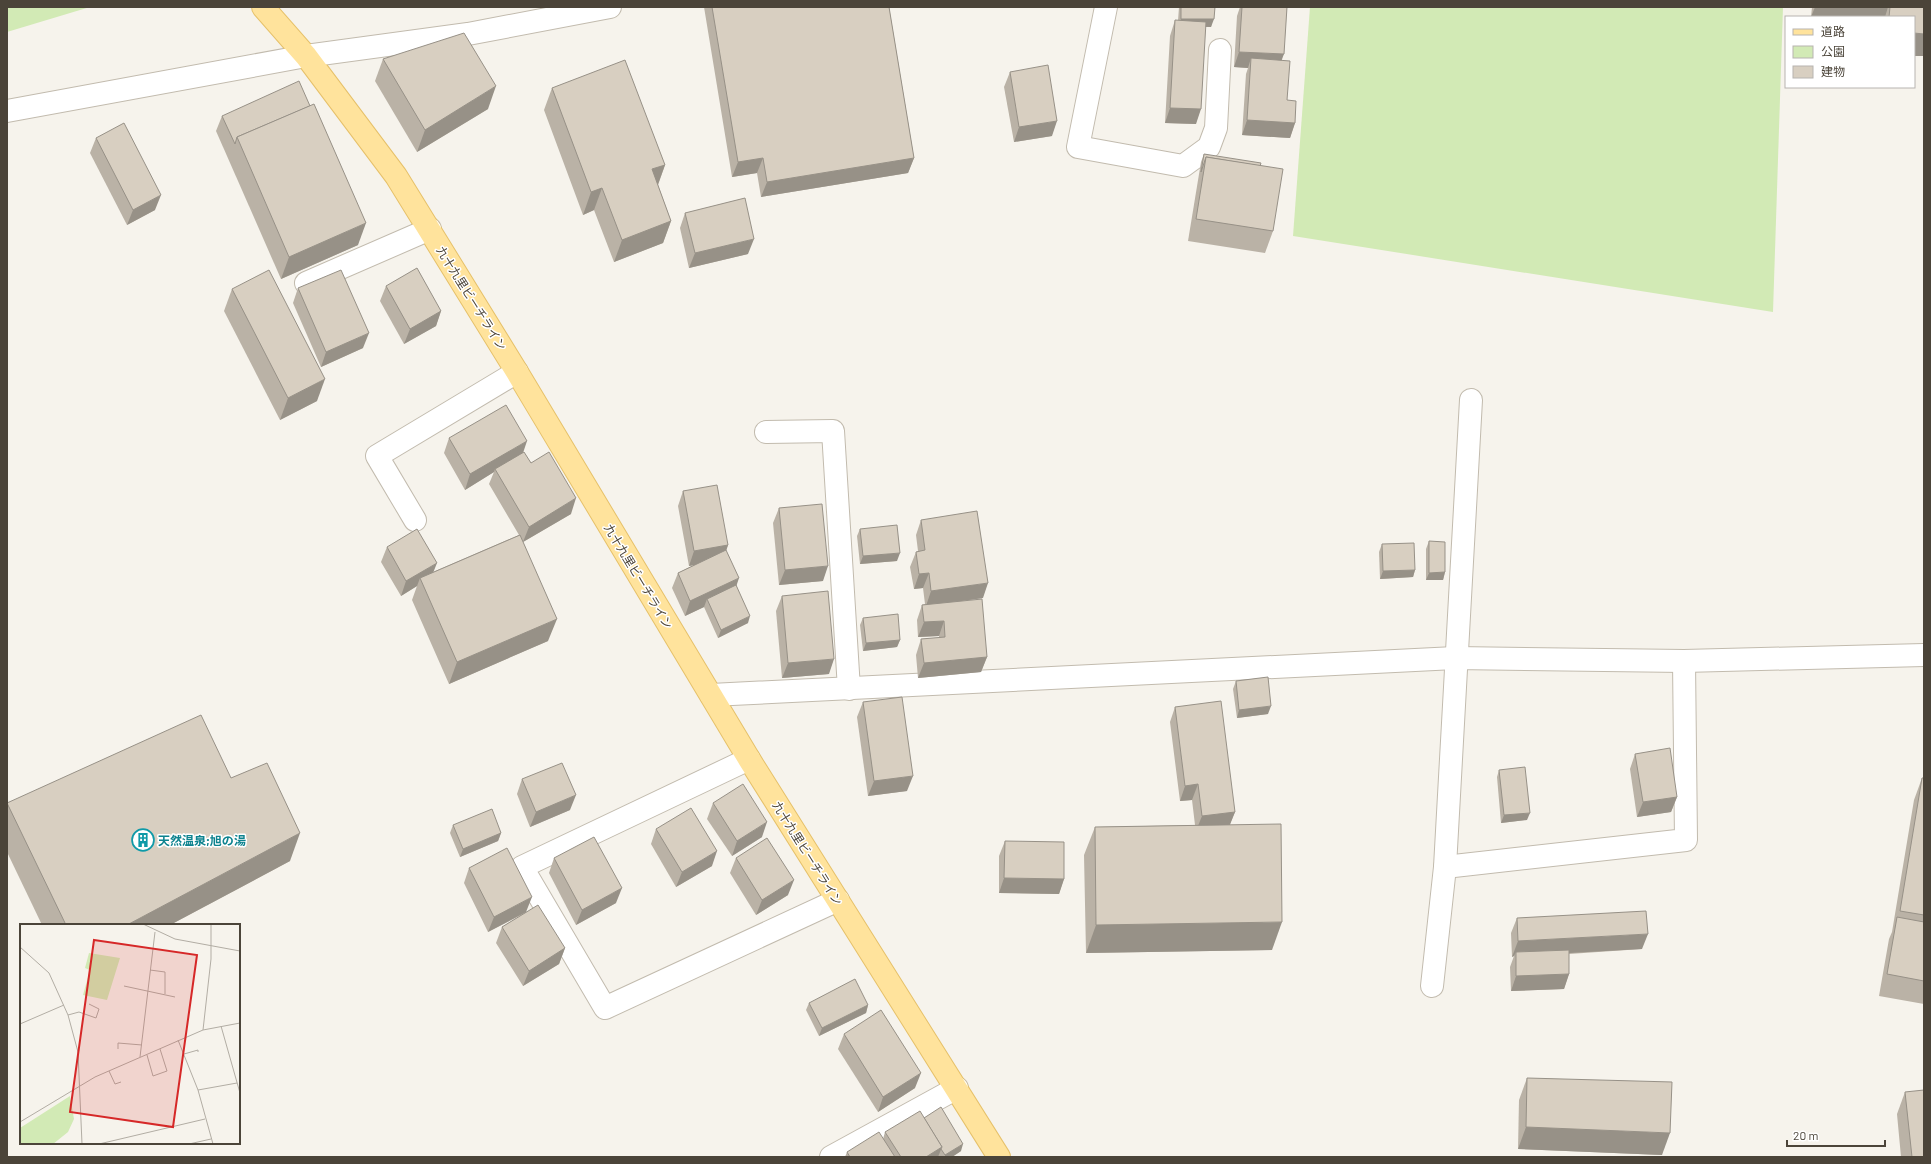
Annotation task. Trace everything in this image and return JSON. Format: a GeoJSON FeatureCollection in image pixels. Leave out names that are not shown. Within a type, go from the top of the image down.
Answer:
{"type":"FeatureCollection","features":[{"type":"Feature","properties":{"kind":"main road","name":"九十九里ビーチライン"},"geometry":{"type":"LineString","coordinates":[[263,7],[306,56],[396,176],[430,229],[749,759],[957,1088],[998,1157]]}},
{"type":"Feature","properties":{"kind":"street"},"geometry":{"type":"LineString","coordinates":[[7,111],[306,56],[468,34],[610,7]]}},
{"type":"Feature","properties":{"kind":"street"},"geometry":{"type":"LineString","coordinates":[[1106,7],[1078,147],[1183,166],[1208,147],[1216,128],[1220,50]]}},
{"type":"Feature","properties":{"kind":"street"},"geometry":{"type":"LineString","coordinates":[[306,283],[430,229]]}},
{"type":"Feature","properties":{"kind":"street"},"geometry":{"type":"LineString","coordinates":[[415,520],[377,456],[517,372]]}},
{"type":"Feature","properties":{"kind":"street"},"geometry":{"type":"LineString","coordinates":[[1432,986],[1444,867],[1455,658],[1472,400]]}},
{"type":"Feature","properties":{"kind":"street"},"geometry":{"type":"LineString","coordinates":[[766,432],[833,431],[849,689]]}},
{"type":"Feature","properties":{"kind":"street"},"geometry":{"type":"LineString","coordinates":[[711,695],[1455,658],[1684,661],[1924,655]]}},
{"type":"Feature","properties":{"kind":"street"},"geometry":{"type":"LineString","coordinates":[[1444,867],[1686,840],[1684,661]]}},
{"type":"Feature","properties":{"kind":"street"},"geometry":{"type":"LineString","coordinates":[[749,759],[522,867],[605,1008],[838,900]]}},
{"type":"Feature","properties":{"kind":"street"},"geometry":{"type":"LineString","coordinates":[[831,1157],[957,1088]]}},
{"type":"Feature","properties":{"kind":"green space"},"geometry":{"type":"Polygon","coordinates":[[[7,7],[90,7],[7,32],[7,7]]]}},
{"type":"Feature","properties":{"kind":"green space"},"geometry":{"type":"Polygon","coordinates":[[[1310,7],[1783,7],[1773,312],[1293,236],[1310,7]]]}},
{"type":"Feature","properties":{"kind":"building"},"geometry":{"type":"Polygon","coordinates":[[[712,7],[889,7],[914,158],[767,182],[763,158],[738,162],[712,7]]]}},
{"type":"Feature","properties":{"kind":"building"},"geometry":{"type":"Polygon","coordinates":[[[1181,7],[1215,7],[1214,19],[1181,19],[1181,7]]]}},
{"type":"Feature","properties":{"kind":"building"},"geometry":{"type":"Polygon","coordinates":[[[1242,7],[1287,7],[1284,54],[1239,52],[1242,7]]]}},
{"type":"Feature","properties":{"kind":"building"},"geometry":{"type":"Polygon","coordinates":[[[1890,7],[1924,7],[1924,34],[1915,33],[1915,16],[1889,16],[1890,7]]]}},
{"type":"Feature","properties":{"kind":"building"},"geometry":{"type":"Polygon","coordinates":[[[1175,20],[1206,22],[1201,109],[1170,108],[1175,20]]]}},
{"type":"Feature","properties":{"kind":"building"},"geometry":{"type":"Polygon","coordinates":[[[464,33],[496,86],[425,130],[383,59],[464,33]]]}},
{"type":"Feature","properties":{"kind":"building"},"geometry":{"type":"Polygon","coordinates":[[[1251,58],[1290,61],[1287,100],[1296,101],[1295,123],[1247,120],[1251,58]]]}},
{"type":"Feature","properties":{"kind":"building"},"geometry":{"type":"Polygon","coordinates":[[[625,60],[665,165],[652,169],[671,221],[622,240],[602,188],[591,192],[552,88],[625,60]]]}},
{"type":"Feature","properties":{"kind":"building"},"geometry":{"type":"Polygon","coordinates":[[[1048,65],[1057,121],[1019,127],[1010,72],[1048,65]]]}},
{"type":"Feature","properties":{"kind":"building"},"geometry":{"type":"Polygon","coordinates":[[[299,81],[310,106],[237,137],[235,144],[222,116],[299,81]]]}},
{"type":"Feature","properties":{"kind":"building"},"geometry":{"type":"Polygon","coordinates":[[[314,104],[366,223],[289,257],[237,137],[314,104]]]}},
{"type":"Feature","properties":{"kind":"building"},"geometry":{"type":"Polygon","coordinates":[[[124,123],[161,195],[133,210],[96,138],[124,123]]]}},
{"type":"Feature","properties":{"kind":"building"},"geometry":{"type":"Polygon","coordinates":[[[1204,154],[1261,163],[1260,166],[1206,157],[1201,172],[1204,154]]]}},
{"type":"Feature","properties":{"kind":"building"},"geometry":{"type":"Polygon","coordinates":[[[1206,157],[1283,169],[1273,231],[1196,219],[1206,157]]]}},
{"type":"Feature","properties":{"kind":"building"},"geometry":{"type":"Polygon","coordinates":[[[745,198],[754,239],[695,253],[685,213],[745,198]]]}},
{"type":"Feature","properties":{"kind":"building"},"geometry":{"type":"Polygon","coordinates":[[[417,268],[441,311],[410,329],[386,286],[417,268]]]}},
{"type":"Feature","properties":{"kind":"building"},"geometry":{"type":"Polygon","coordinates":[[[269,270],[325,379],[288,398],[232,289],[269,270]]]}},
{"type":"Feature","properties":{"kind":"building"},"geometry":{"type":"Polygon","coordinates":[[[341,270],[369,333],[326,352],[298,288],[341,270]]]}},
{"type":"Feature","properties":{"kind":"building"},"geometry":{"type":"Polygon","coordinates":[[[506,405],[527,441],[470,474],[449,438],[506,405]]]}},
{"type":"Feature","properties":{"kind":"building"},"geometry":{"type":"Polygon","coordinates":[[[524,452],[531,463],[549,452],[576,498],[529,527],[495,469],[524,452]]]}},
{"type":"Feature","properties":{"kind":"building"},"geometry":{"type":"Polygon","coordinates":[[[717,485],[728,545],[694,551],[683,491],[717,485]]]}},
{"type":"Feature","properties":{"kind":"building"},"geometry":{"type":"Polygon","coordinates":[[[822,504],[828,566],[785,570],[779,508],[822,504]]]}},
{"type":"Feature","properties":{"kind":"building"},"geometry":{"type":"Polygon","coordinates":[[[977,511],[988,583],[931,591],[929,573],[919,574],[916,552],[925,550],[921,520],[977,511]]]}},
{"type":"Feature","properties":{"kind":"building"},"geometry":{"type":"Polygon","coordinates":[[[897,525],[900,553],[863,556],[860,529],[897,525]]]}},
{"type":"Feature","properties":{"kind":"building"},"geometry":{"type":"Polygon","coordinates":[[[417,529],[437,563],[406,581],[387,547],[417,529]]]}},
{"type":"Feature","properties":{"kind":"building"},"geometry":{"type":"Polygon","coordinates":[[[520,535],[557,619],[457,662],[420,578],[520,535]]]}},
{"type":"Feature","properties":{"kind":"building"},"geometry":{"type":"Polygon","coordinates":[[[1429,541],[1445,542],[1445,572],[1429,573],[1429,541]]]}},
{"type":"Feature","properties":{"kind":"building"},"geometry":{"type":"Polygon","coordinates":[[[1414,543],[1415,570],[1383,571],[1382,544],[1414,543]]]}},
{"type":"Feature","properties":{"kind":"building"},"geometry":{"type":"Polygon","coordinates":[[[726,550],[739,578],[690,601],[678,573],[726,550]]]}},
{"type":"Feature","properties":{"kind":"building"},"geometry":{"type":"Polygon","coordinates":[[[736,585],[750,616],[721,630],[707,599],[736,585]]]}},
{"type":"Feature","properties":{"kind":"building"},"geometry":{"type":"Polygon","coordinates":[[[828,591],[834,659],[788,663],[782,596],[828,591]]]}},
{"type":"Feature","properties":{"kind":"building"},"geometry":{"type":"Polygon","coordinates":[[[982,599],[987,657],[924,663],[921,639],[945,637],[944,621],[924,622],[922,605],[982,599]]]}},
{"type":"Feature","properties":{"kind":"building"},"geometry":{"type":"Polygon","coordinates":[[[898,614],[900,640],[866,643],[863,618],[898,614]]]}},
{"type":"Feature","properties":{"kind":"building"},"geometry":{"type":"Polygon","coordinates":[[[1268,677],[1271,706],[1239,710],[1236,681],[1268,677]]]}},
{"type":"Feature","properties":{"kind":"building"},"geometry":{"type":"Polygon","coordinates":[[[902,697],[913,776],[874,781],[863,702],[902,697]]]}},
{"type":"Feature","properties":{"kind":"building"},"geometry":{"type":"Polygon","coordinates":[[[1221,701],[1235,812],[1202,816],[1198,784],[1185,786],[1175,707],[1221,701]]]}},
{"type":"Feature","properties":{"kind":"building","name":"天然温泉;旭の湯"},"geometry":{"type":"Polygon","coordinates":[[[201,715],[231,778],[267,763],[300,833],[129,924],[66,924],[7,803],[201,715]]]}},
{"type":"Feature","properties":{"kind":"building"},"geometry":{"type":"Polygon","coordinates":[[[1670,748],[1677,797],[1643,802],[1635,754],[1670,748]]]}},
{"type":"Feature","properties":{"kind":"building"},"geometry":{"type":"Polygon","coordinates":[[[562,763],[576,795],[536,812],[522,779],[562,763]]]}},
{"type":"Feature","properties":{"kind":"building"},"geometry":{"type":"Polygon","coordinates":[[[1525,767],[1530,813],[1504,815],[1499,770],[1525,767]]]}},
{"type":"Feature","properties":{"kind":"building"},"geometry":{"type":"Polygon","coordinates":[[[1922,778],[1924,778],[1924,915],[1900,911],[1922,778]]]}},
{"type":"Feature","properties":{"kind":"building"},"geometry":{"type":"Polygon","coordinates":[[[743,784],[767,822],[737,841],[713,803],[743,784]]]}},
{"type":"Feature","properties":{"kind":"building"},"geometry":{"type":"Polygon","coordinates":[[[691,808],[717,851],[682,872],[656,829],[691,808]]]}},
{"type":"Feature","properties":{"kind":"building"},"geometry":{"type":"Polygon","coordinates":[[[492,809],[501,833],[463,849],[453,825],[492,809]]]}},
{"type":"Feature","properties":{"kind":"building"},"geometry":{"type":"Polygon","coordinates":[[[1281,824],[1282,922],[1096,925],[1095,827],[1281,824]]]}},
{"type":"Feature","properties":{"kind":"building"},"geometry":{"type":"Polygon","coordinates":[[[594,837],[622,888],[582,910],[554,858],[594,837]]]}},
{"type":"Feature","properties":{"kind":"building"},"geometry":{"type":"Polygon","coordinates":[[[767,838],[794,880],[762,900],[736,858],[767,838]]]}},
{"type":"Feature","properties":{"kind":"building"},"geometry":{"type":"Polygon","coordinates":[[[1005,841],[1064,842],[1064,879],[1004,878],[1005,841]]]}},
{"type":"Feature","properties":{"kind":"building"},"geometry":{"type":"Polygon","coordinates":[[[507,848],[532,897],[494,917],[469,868],[507,848]]]}},
{"type":"Feature","properties":{"kind":"building"},"geometry":{"type":"Polygon","coordinates":[[[538,905],[565,948],[529,971],[502,927],[538,905]]]}},
{"type":"Feature","properties":{"kind":"building"},"geometry":{"type":"Polygon","coordinates":[[[1646,911],[1648,934],[1518,941],[1517,918],[1646,911]]]}},
{"type":"Feature","properties":{"kind":"building"},"geometry":{"type":"Polygon","coordinates":[[[1897,917],[1924,922],[1924,981],[1887,974],[1897,917]]]}},
{"type":"Feature","properties":{"kind":"building"},"geometry":{"type":"Polygon","coordinates":[[[1569,950],[1569,974],[1516,976],[1516,952],[1569,950]]]}},
{"type":"Feature","properties":{"kind":"building"},"geometry":{"type":"Polygon","coordinates":[[[855,979],[868,1005],[822,1028],[809,1003],[855,979]]]}},
{"type":"Feature","properties":{"kind":"building"},"geometry":{"type":"Polygon","coordinates":[[[881,1010],[921,1073],[883,1097],[844,1034],[881,1010]]]}},
{"type":"Feature","properties":{"kind":"building"},"geometry":{"type":"Polygon","coordinates":[[[1527,1078],[1672,1082],[1670,1133],[1526,1127],[1527,1078]]]}},
{"type":"Feature","properties":{"kind":"building"},"geometry":{"type":"Polygon","coordinates":[[[1924,1090],[1924,1157],[1912,1157],[1905,1092],[1924,1090]]]}},
{"type":"Feature","properties":{"kind":"building"},"geometry":{"type":"Polygon","coordinates":[[[941,1107],[963,1144],[945,1155],[941,1149],[942,1147],[924,1118],[941,1107]]]}},
{"type":"Feature","properties":{"kind":"building"},"geometry":{"type":"Polygon","coordinates":[[[920,1111],[942,1147],[926,1157],[901,1157],[885,1132],[920,1111]]]}},
{"type":"Feature","properties":{"kind":"building"},"geometry":{"type":"Polygon","coordinates":[[[879,1132],[895,1157],[850,1157],[847,1152],[879,1132]]]}},
{"type":"Feature","properties":{"kind":"place","name":"天然温泉;旭の湯"},"geometry":{"type":"Point","coordinates":[143,840]}}]}
